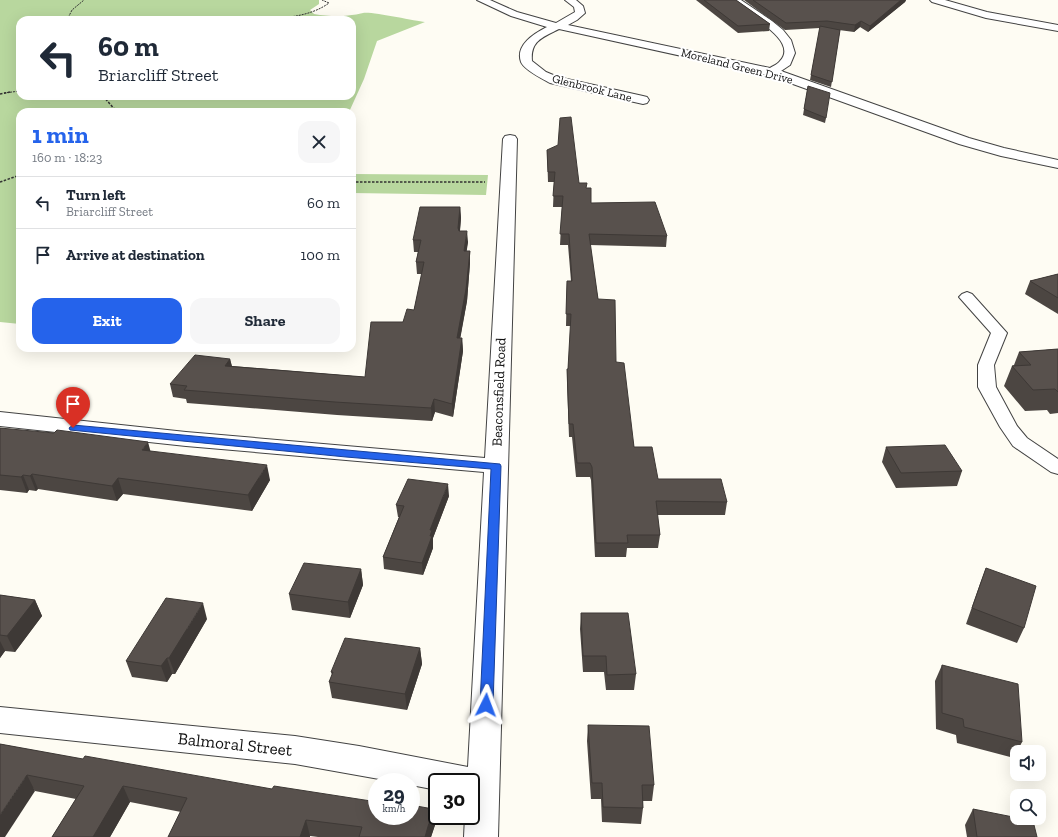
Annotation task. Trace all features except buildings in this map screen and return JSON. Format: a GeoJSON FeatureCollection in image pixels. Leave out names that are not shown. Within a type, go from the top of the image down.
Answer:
{"type":"FeatureCollection","features":[{"type":"Feature","properties":{"kind":"street","name":"Moreland Green Drive"},"geometry":{"type":"LineString","coordinates":[[482,0],[526,18],[557,26],[772,72],[964,141],[1001,152],[1058,164]]}},
{"type":"Feature","properties":{"kind":"street"},"geometry":{"type":"LineString","coordinates":[[557,26],[573,19],[580,13],[578,6],[570,0]]}},
{"type":"Feature","properties":{"kind":"street"},"geometry":{"type":"LineString","coordinates":[[735,0],[775,28],[787,40],[789,48],[786,62],[782,67],[772,72]]}},
{"type":"Feature","properties":{"kind":"street"},"geometry":{"type":"LineString","coordinates":[[935,0],[986,15],[1058,28]]}},
{"type":"Feature","properties":{"kind":"street","name":"Glenbrook Lane"},"geometry":{"type":"LineString","coordinates":[[557,26],[536,38],[528,47],[525,56],[527,62],[533,68],[554,80],[643,100]]}},
{"type":"Feature","properties":{"kind":"street","name":"Beaconsfield Road"},"geometry":{"type":"LineString","coordinates":[[475,773],[496,466],[510,139]]}},
{"type":"Feature","properties":{"kind":"street"},"geometry":{"type":"LineString","coordinates":[[0,419],[346,454],[496,466]]}},
{"type":"Feature","properties":{"kind":"street","name":"Balmoral Street"},"geometry":{"type":"LineString","coordinates":[[0,720],[295,750],[359,760],[428,774]]}},
{"type":"Feature","properties":{"kind":"street","name":"Beaconsfield Road"},"geometry":{"type":"LineString","coordinates":[[479,825],[481,837]]}},
{"type":"Feature","properties":{"kind":"lane"},"geometry":{"type":"LineString","coordinates":[[967,297],[998,333],[986,365],[987,387],[1009,427],[1020,442],[1058,468]]}},
{"type":"Feature","properties":{"kind":"path"},"geometry":{"type":"LineString","coordinates":[[69,16],[72,10],[84,0]]}},
{"type":"Feature","properties":{"kind":"path"},"geometry":{"type":"LineString","coordinates":[[286,16],[312,12],[323,8],[328,3],[322,0]]}},
{"type":"Feature","properties":{"kind":"path"},"geometry":{"type":"LineString","coordinates":[[0,94],[16,92]]}},
{"type":"Feature","properties":{"kind":"path"},"geometry":{"type":"LineString","coordinates":[[106,100],[114,108]]}},
{"type":"Feature","properties":{"kind":"path"},"geometry":{"type":"LineString","coordinates":[[0,182],[16,176]]}},
{"type":"Feature","properties":{"kind":"path"},"geometry":{"type":"LineString","coordinates":[[356,182],[508,182]]}},
{"type":"Feature","properties":{"kind":"green space"},"geometry":{"type":"Polygon","coordinates":[[[0,0],[319,0],[319,4],[310,10],[314,14],[326,16],[16,16],[16,100],[354,100],[351,108],[16,108],[16,324],[0,322],[0,0]]]}},
{"type":"Feature","properties":{"kind":"green space"},"geometry":{"type":"Polygon","coordinates":[[[367,13],[425,22],[377,41],[364,79],[356,97],[356,16],[338,16],[367,13]]]}},
{"type":"Feature","properties":{"kind":"green space"},"geometry":{"type":"Polygon","coordinates":[[[356,174],[488,175],[486,195],[356,193],[356,174]]]}},
{"type":"Feature","properties":{"kind":"route"},"geometry":{"type":"LineString","coordinates":[[73,428],[346,454],[496,466],[486,705]]}}]}
